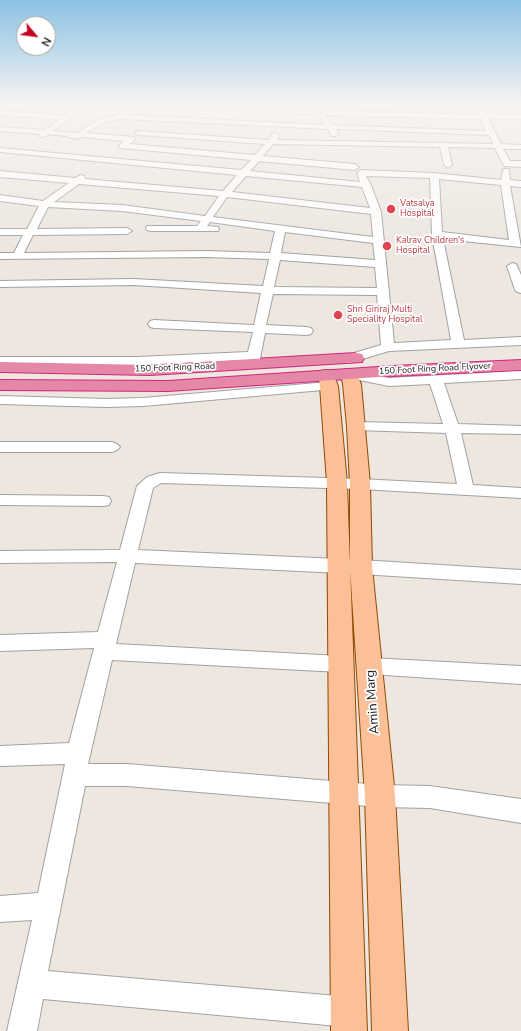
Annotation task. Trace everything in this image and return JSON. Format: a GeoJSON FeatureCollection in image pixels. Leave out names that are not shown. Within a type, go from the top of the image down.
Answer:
{"type":"FeatureCollection","features":[{"type":"Feature","properties":{"kind":"highway","name":"150 Foot Ring Road Flyover"},"geometry":{"type":"LineString","coordinates":[[432,368],[521,353]]}},
{"type":"Feature","properties":{"kind":"highway","name":"150 Foot Ring Road"},"geometry":{"type":"LineString","coordinates":[[0,367],[150,370],[252,360],[338,374]]}},
{"type":"Feature","properties":{"kind":"highway","name":"150 Foot Ring Road Flyover"},"geometry":{"type":"LineString","coordinates":[[338,374],[432,368],[521,365]]}},
{"type":"Feature","properties":{"kind":"highway","name":"150 Foot Ring Road"},"geometry":{"type":"LineString","coordinates":[[0,385],[168,386],[338,374]]}},
{"type":"Feature","properties":{"kind":"main road","name":"Amin Marg"},"geometry":{"type":"LineString","coordinates":[[338,374],[352,384],[356,426],[348,483]]}},
{"type":"Feature","properties":{"kind":"main road","name":"Amin Marg"},"geometry":{"type":"LineString","coordinates":[[338,374],[348,483],[350,566],[340,664],[349,1021]]}},
{"type":"Feature","properties":{"kind":"main road","name":"Amin Marg"},"geometry":{"type":"LineString","coordinates":[[350,566],[370,666],[380,796],[390,1031]]}},
{"type":"Feature","properties":{"kind":"street"},"geometry":{"type":"LineString","coordinates":[[20,152],[367,185]]}},
{"type":"Feature","properties":{"kind":"street"},"geometry":{"type":"LineString","coordinates":[[51,155],[55,152]]}},
{"type":"Feature","properties":{"kind":"street"},"geometry":{"type":"LineString","coordinates":[[17,256],[44,207],[78,181],[99,160],[113,152]]}},
{"type":"Feature","properties":{"kind":"street"},"geometry":{"type":"LineString","coordinates":[[150,152],[257,159],[358,170],[521,184]]}},
{"type":"Feature","properties":{"kind":"street"},"geometry":{"type":"LineString","coordinates":[[200,229],[225,194],[263,152]]}},
{"type":"Feature","properties":{"kind":"street"},"geometry":{"type":"LineString","coordinates":[[347,152],[367,185],[375,206],[388,347]]}},
{"type":"Feature","properties":{"kind":"street"},"geometry":{"type":"LineString","coordinates":[[445,152],[448,165]]}},
{"type":"Feature","properties":{"kind":"street"},"geometry":{"type":"LineString","coordinates":[[438,235],[518,244],[516,223],[505,182],[507,164],[501,152]]}},
{"type":"Feature","properties":{"kind":"street"},"geometry":{"type":"LineString","coordinates":[[507,164],[521,164]]}},
{"type":"Feature","properties":{"kind":"street"},"geometry":{"type":"LineString","coordinates":[[0,174],[225,194],[376,212]]}},
{"type":"Feature","properties":{"kind":"street"},"geometry":{"type":"LineString","coordinates":[[434,176],[438,235],[458,344]]}},
{"type":"Feature","properties":{"kind":"street"},"geometry":{"type":"LineString","coordinates":[[0,198],[44,207]]}},
{"type":"Feature","properties":{"kind":"street"},"geometry":{"type":"LineString","coordinates":[[14,210],[44,207],[122,208],[379,241]]}},
{"type":"Feature","properties":{"kind":"street"},"geometry":{"type":"LineString","coordinates":[[151,228],[281,229]]}},
{"type":"Feature","properties":{"kind":"street"},"geometry":{"type":"LineString","coordinates":[[0,361],[252,360],[281,229]]}},
{"type":"Feature","properties":{"kind":"street"},"geometry":{"type":"LineString","coordinates":[[0,232],[127,231]]}},
{"type":"Feature","properties":{"kind":"street"},"geometry":{"type":"LineString","coordinates":[[0,256],[206,254],[275,256],[381,264]]}},
{"type":"Feature","properties":{"kind":"street"},"geometry":{"type":"LineString","coordinates":[[512,266],[521,290]]}},
{"type":"Feature","properties":{"kind":"street"},"geometry":{"type":"LineString","coordinates":[[0,284],[134,282],[268,290],[384,292]]}},
{"type":"Feature","properties":{"kind":"street"},"geometry":{"type":"LineString","coordinates":[[154,324],[307,331]]}},
{"type":"Feature","properties":{"kind":"street"},"geometry":{"type":"LineString","coordinates":[[0,400],[106,403],[143,402],[338,374],[388,347],[521,341]]}},
{"type":"Feature","properties":{"kind":"street"},"geometry":{"type":"LineString","coordinates":[[466,489],[452,428],[432,368],[521,375]]}},
{"type":"Feature","properties":{"kind":"street"},"geometry":{"type":"LineString","coordinates":[[356,426],[521,430]]}},
{"type":"Feature","properties":{"kind":"street"},"geometry":{"type":"LineString","coordinates":[[0,447],[112,447]]}},
{"type":"Feature","properties":{"kind":"street"},"geometry":{"type":"LineString","coordinates":[[22,1031],[76,764],[145,486],[151,481],[162,478],[170,478],[348,483],[521,493]]}},
{"type":"Feature","properties":{"kind":"street"},"geometry":{"type":"LineString","coordinates":[[0,500],[102,501]]}},
{"type":"Feature","properties":{"kind":"street"},"geometry":{"type":"LineString","coordinates":[[0,556],[127,556],[350,566],[521,578]]}},
{"type":"Feature","properties":{"kind":"street"},"geometry":{"type":"LineString","coordinates":[[0,643],[105,645],[340,664]]}},
{"type":"Feature","properties":{"kind":"street"},"geometry":{"type":"LineString","coordinates":[[370,666],[521,675]]}},
{"type":"Feature","properties":{"kind":"street"},"geometry":{"type":"LineString","coordinates":[[0,756],[76,764],[127,775],[380,796],[430,797],[521,811]]}},
{"type":"Feature","properties":{"kind":"street"},"geometry":{"type":"LineString","coordinates":[[0,909],[48,905]]}},
{"type":"Feature","properties":{"kind":"street"},"geometry":{"type":"LineString","coordinates":[[32,984],[349,1021]]}},
{"type":"Feature","properties":{"kind":"place","name":"Vatsalya Hospital"},"geometry":{"type":"Point","coordinates":[391,209]}},
{"type":"Feature","properties":{"kind":"place","name":"Kalrav Children's Hospital"},"geometry":{"type":"Point","coordinates":[387,246]}},
{"type":"Feature","properties":{"kind":"place","name":"Shri Giriraj Multi Speciality Hospital"},"geometry":{"type":"Point","coordinates":[338,315]}}]}
